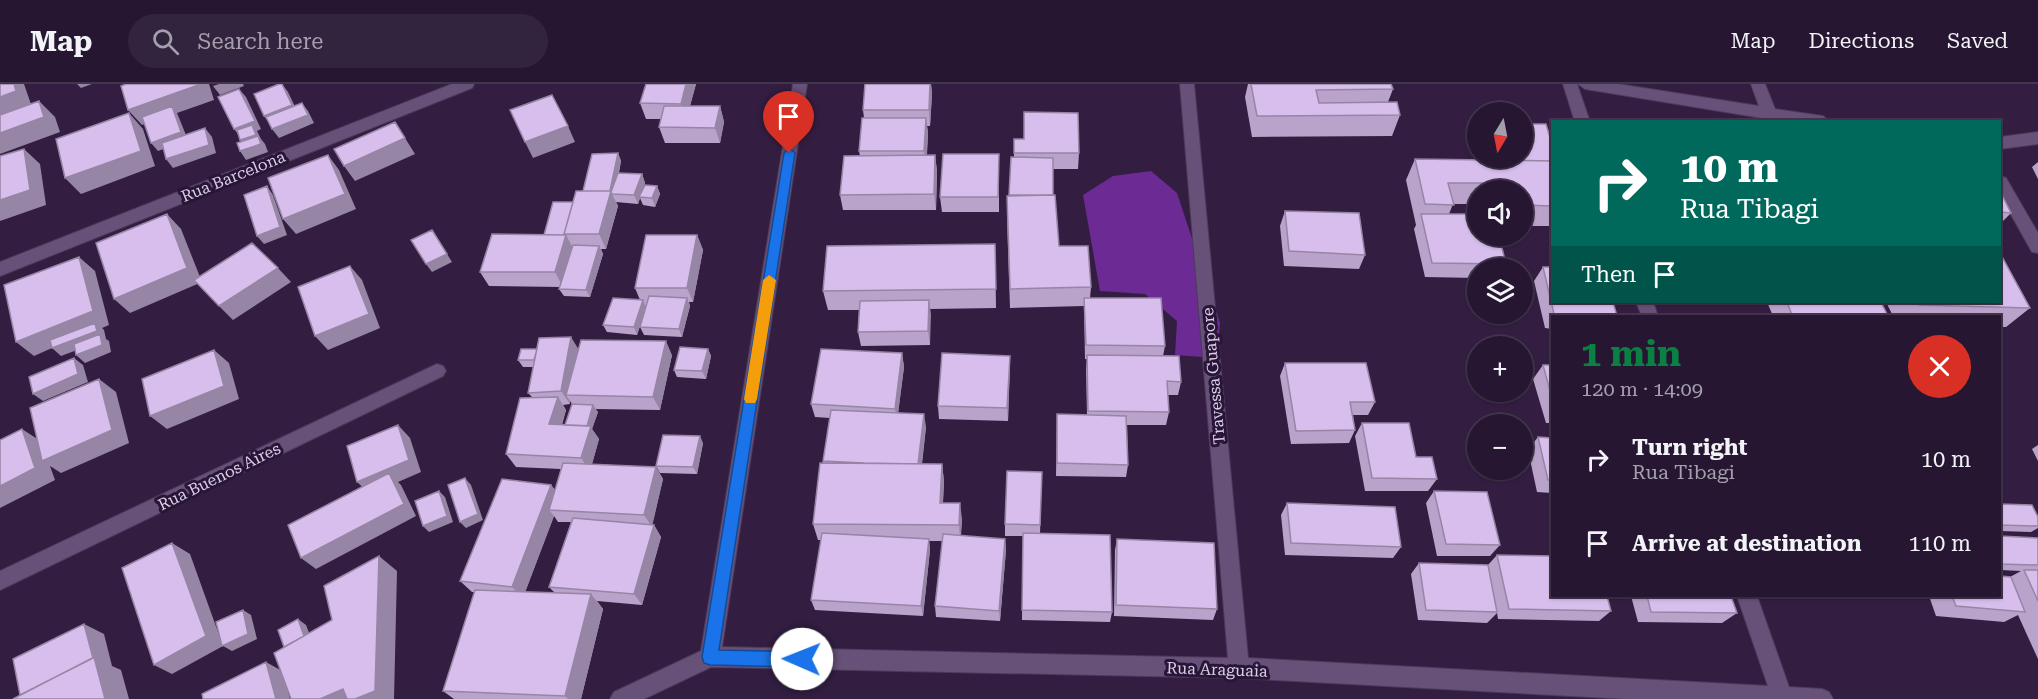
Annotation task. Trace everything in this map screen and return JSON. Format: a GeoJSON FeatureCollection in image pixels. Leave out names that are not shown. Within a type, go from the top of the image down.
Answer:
{"type":"FeatureCollection","features":[{"type":"Feature","properties":{"kind":"street","name":"Rua Barcelona"},"geometry":{"type":"LineString","coordinates":[[0,269],[467,84]]}},
{"type":"Feature","properties":{"kind":"street"},"geometry":{"type":"LineString","coordinates":[[710,657],[800,84]]}},
{"type":"Feature","properties":{"kind":"street","name":"Travessa Guapore"},"geometry":{"type":"LineString","coordinates":[[1187,84],[1239,669]]}},
{"type":"Feature","properties":{"kind":"street"},"geometry":{"type":"LineString","coordinates":[[1570,84],[1582,120]]}},
{"type":"Feature","properties":{"kind":"street"},"geometry":{"type":"LineString","coordinates":[[1585,84],[1811,120]]}},
{"type":"Feature","properties":{"kind":"street"},"geometry":{"type":"LineString","coordinates":[[1758,84],[1769,113]]}},
{"type":"Feature","properties":{"kind":"street"},"geometry":{"type":"LineString","coordinates":[[2001,142],[2038,138]]}},
{"type":"Feature","properties":{"kind":"street"},"geometry":{"type":"LineString","coordinates":[[2001,184],[2038,247]]}},
{"type":"Feature","properties":{"kind":"street","name":"Rua Buenos Aires"},"geometry":{"type":"LineString","coordinates":[[0,581],[437,371]]}},
{"type":"Feature","properties":{"kind":"street"},"geometry":{"type":"LineString","coordinates":[[1747,597],[1782,697]]}},
{"type":"Feature","properties":{"kind":"street","name":"Rua Araguaia"},"geometry":{"type":"LineString","coordinates":[[621,699],[710,657],[1239,669],[1822,699]]}},
{"type":"Feature","properties":{"kind":"shaded area"},"geometry":{"type":"Polygon","coordinates":[[[1151,171],[1177,193],[1220,323],[1217,358],[1175,355],[1177,321],[1145,294],[1100,291],[1083,195],[1113,176],[1151,171]]]}},
{"type":"Feature","properties":{"kind":"building"},"geometry":{"type":"Polygon","coordinates":[[[0,84],[14,84],[16,91],[0,97],[0,84]]]}},
{"type":"Feature","properties":{"kind":"building"},"geometry":{"type":"Polygon","coordinates":[[[126,84],[201,84],[128,110],[121,86],[126,84]]]}},
{"type":"Feature","properties":{"kind":"building"},"geometry":{"type":"Polygon","coordinates":[[[282,84],[292,105],[264,116],[254,94],[282,84]]]}},
{"type":"Feature","properties":{"kind":"building"},"geometry":{"type":"Polygon","coordinates":[[[646,84],[686,84],[681,104],[640,103],[646,84]]]}},
{"type":"Feature","properties":{"kind":"building"},"geometry":{"type":"Polygon","coordinates":[[[865,84],[930,84],[929,110],[863,110],[865,84]]]}},
{"type":"Feature","properties":{"kind":"building"},"geometry":{"type":"Polygon","coordinates":[[[1251,84],[1391,84],[1393,89],[1316,90],[1319,103],[1397,102],[1400,115],[1257,116],[1251,84]]]}},
{"type":"Feature","properties":{"kind":"building"},"geometry":{"type":"Polygon","coordinates":[[[239,89],[255,121],[234,129],[218,97],[239,89]]]}},
{"type":"Feature","properties":{"kind":"building"},"geometry":{"type":"Polygon","coordinates":[[[552,95],[568,126],[525,142],[510,110],[552,95]]]}},
{"type":"Feature","properties":{"kind":"building"},"geometry":{"type":"Polygon","coordinates":[[[39,101],[44,117],[0,133],[0,115],[39,101]]]}},
{"type":"Feature","properties":{"kind":"building"},"geometry":{"type":"Polygon","coordinates":[[[302,103],[308,115],[272,129],[266,117],[302,103]]]}},
{"type":"Feature","properties":{"kind":"building"},"geometry":{"type":"Polygon","coordinates":[[[172,106],[181,132],[151,143],[142,117],[172,106]]]}},
{"type":"Feature","properties":{"kind":"building"},"geometry":{"type":"Polygon","coordinates":[[[664,106],[720,106],[715,128],[659,127],[664,106]]]}},
{"type":"Feature","properties":{"kind":"building"},"geometry":{"type":"Polygon","coordinates":[[[1024,112],[1078,113],[1079,153],[1014,153],[1014,139],[1024,139],[1024,112]]]}},
{"type":"Feature","properties":{"kind":"building"},"geometry":{"type":"Polygon","coordinates":[[[129,113],[141,151],[65,178],[56,139],[129,113]]]}},
{"type":"Feature","properties":{"kind":"building"},"geometry":{"type":"Polygon","coordinates":[[[862,118],[926,118],[924,151],[859,151],[862,118]]]}},
{"type":"Feature","properties":{"kind":"building"},"geometry":{"type":"Polygon","coordinates":[[[395,122],[405,138],[344,166],[334,149],[395,122]]]}},
{"type":"Feature","properties":{"kind":"building"},"geometry":{"type":"Polygon","coordinates":[[[1533,124],[1546,124],[1551,141],[1551,161],[1533,161],[1533,124]]]}},
{"type":"Feature","properties":{"kind":"building"},"geometry":{"type":"Polygon","coordinates":[[[252,125],[256,135],[240,140],[237,130],[252,125]]]}},
{"type":"Feature","properties":{"kind":"building"},"geometry":{"type":"Polygon","coordinates":[[[205,128],[209,145],[166,159],[162,143],[205,128]]]}},
{"type":"Feature","properties":{"kind":"building"},"geometry":{"type":"Polygon","coordinates":[[[258,136],[261,144],[240,151],[237,143],[258,136]]]}},
{"type":"Feature","properties":{"kind":"building"},"geometry":{"type":"Polygon","coordinates":[[[24,149],[30,190],[0,200],[0,156],[24,149]]]}},
{"type":"Feature","properties":{"kind":"building"},"geometry":{"type":"Polygon","coordinates":[[[618,153],[610,191],[583,191],[592,154],[618,153]]]}},
{"type":"Feature","properties":{"kind":"building"},"geometry":{"type":"Polygon","coordinates":[[[943,154],[999,154],[998,197],[940,197],[943,154]]]}},
{"type":"Feature","properties":{"kind":"building"},"geometry":{"type":"Polygon","coordinates":[[[328,155],[345,194],[283,219],[268,178],[328,155]]]}},
{"type":"Feature","properties":{"kind":"building"},"geometry":{"type":"Polygon","coordinates":[[[935,155],[934,194],[840,195],[844,156],[935,155]]]}},
{"type":"Feature","properties":{"kind":"building"},"geometry":{"type":"Polygon","coordinates":[[[1011,157],[1053,158],[1053,195],[1009,195],[1011,157]]]}},
{"type":"Feature","properties":{"kind":"building"},"geometry":{"type":"Polygon","coordinates":[[[1415,159],[1467,160],[1467,168],[1533,168],[1533,161],[1551,161],[1551,206],[1533,205],[1533,180],[1467,180],[1467,183],[1448,183],[1454,205],[1425,204],[1415,159]]]}},
{"type":"Feature","properties":{"kind":"building"},"geometry":{"type":"Polygon","coordinates":[[[618,173],[642,174],[634,195],[612,194],[618,173]]]}},
{"type":"Feature","properties":{"kind":"building"},"geometry":{"type":"Polygon","coordinates":[[[645,185],[657,186],[652,198],[639,197],[645,185]]]}},
{"type":"Feature","properties":{"kind":"building"},"geometry":{"type":"Polygon","coordinates":[[[267,186],[280,227],[257,236],[244,195],[267,186]]]}},
{"type":"Feature","properties":{"kind":"building"},"geometry":{"type":"Polygon","coordinates":[[[576,191],[611,191],[599,234],[564,234],[576,191]]]}},
{"type":"Feature","properties":{"kind":"building"},"geometry":{"type":"Polygon","coordinates":[[[2001,193],[2011,213],[2001,212],[2001,193]]]}},
{"type":"Feature","properties":{"kind":"building"},"geometry":{"type":"Polygon","coordinates":[[[1055,195],[1059,246],[1088,246],[1091,287],[1010,289],[1007,196],[1055,195]]]}},
{"type":"Feature","properties":{"kind":"building"},"geometry":{"type":"Polygon","coordinates":[[[553,202],[573,202],[564,235],[544,235],[553,202]]]}},
{"type":"Feature","properties":{"kind":"building"},"geometry":{"type":"Polygon","coordinates":[[[1285,211],[1359,213],[1365,255],[1289,251],[1285,211]]]}},
{"type":"Feature","properties":{"kind":"building"},"geometry":{"type":"Polygon","coordinates":[[[167,214],[187,268],[114,299],[96,243],[167,214]]]}},
{"type":"Feature","properties":{"kind":"building"},"geometry":{"type":"Polygon","coordinates":[[[1421,214],[1467,214],[1467,246],[1502,246],[1504,258],[1467,258],[1467,263],[1432,263],[1421,214]]]}},
{"type":"Feature","properties":{"kind":"building"},"geometry":{"type":"Polygon","coordinates":[[[432,230],[447,254],[426,264],[411,240],[432,230]]]}},
{"type":"Feature","properties":{"kind":"building"},"geometry":{"type":"Polygon","coordinates":[[[492,234],[566,235],[555,272],[480,272],[492,234]]]}},
{"type":"Feature","properties":{"kind":"building"},"geometry":{"type":"Polygon","coordinates":[[[646,235],[697,235],[687,288],[635,288],[646,235]]]}},
{"type":"Feature","properties":{"kind":"building"},"geometry":{"type":"Polygon","coordinates":[[[252,243],[278,268],[219,306],[194,280],[252,243]]]}},
{"type":"Feature","properties":{"kind":"building"},"geometry":{"type":"Polygon","coordinates":[[[995,244],[996,289],[823,291],[827,246],[995,244]]]}},
{"type":"Feature","properties":{"kind":"building"},"geometry":{"type":"Polygon","coordinates":[[[573,245],[599,246],[586,290],[559,289],[573,245]]]}},
{"type":"Feature","properties":{"kind":"building"},"geometry":{"type":"Polygon","coordinates":[[[2001,255],[2030,308],[1919,305],[1918,303],[2001,303],[2001,255]]]}},
{"type":"Feature","properties":{"kind":"building"},"geometry":{"type":"Polygon","coordinates":[[[79,257],[93,311],[16,342],[4,285],[79,257]]]}},
{"type":"Feature","properties":{"kind":"building"},"geometry":{"type":"Polygon","coordinates":[[[350,266],[369,314],[315,336],[298,287],[350,266]]]}},
{"type":"Feature","properties":{"kind":"building"},"geometry":{"type":"Polygon","coordinates":[[[1543,267],[1551,267],[1551,301],[1543,267]]]}},
{"type":"Feature","properties":{"kind":"building"},"geometry":{"type":"Polygon","coordinates":[[[649,296],[687,298],[679,329],[640,327],[649,296]]]}},
{"type":"Feature","properties":{"kind":"building"},"geometry":{"type":"Polygon","coordinates":[[[613,298],[643,300],[634,327],[603,325],[613,298]]]}},
{"type":"Feature","properties":{"kind":"building"},"geometry":{"type":"Polygon","coordinates":[[[1084,298],[1161,298],[1165,346],[1086,345],[1084,298]]]}},
{"type":"Feature","properties":{"kind":"building"},"geometry":{"type":"Polygon","coordinates":[[[929,300],[928,331],[858,332],[860,301],[929,300]]]}},
{"type":"Feature","properties":{"kind":"building"},"geometry":{"type":"Polygon","coordinates":[[[1551,303],[1613,303],[1617,315],[1586,315],[1554,314],[1551,303]]]}},
{"type":"Feature","properties":{"kind":"building"},"geometry":{"type":"Polygon","coordinates":[[[1787,303],[1882,303],[1888,315],[1792,315],[1787,303]]]}},
{"type":"Feature","properties":{"kind":"building"},"geometry":{"type":"Polygon","coordinates":[[[95,323],[97,331],[52,348],[50,340],[95,323]]]}},
{"type":"Feature","properties":{"kind":"building"},"geometry":{"type":"Polygon","coordinates":[[[100,334],[102,345],[76,355],[74,344],[100,334]]]}},
{"type":"Feature","properties":{"kind":"building"},"geometry":{"type":"Polygon","coordinates":[[[571,337],[561,391],[528,393],[539,338],[571,337]]]}},
{"type":"Feature","properties":{"kind":"building"},"geometry":{"type":"Polygon","coordinates":[[[581,340],[666,341],[653,397],[566,395],[581,340]]]}},
{"type":"Feature","properties":{"kind":"building"},"geometry":{"type":"Polygon","coordinates":[[[680,347],[708,349],[702,371],[674,370],[680,347]]]}},
{"type":"Feature","properties":{"kind":"building"},"geometry":{"type":"Polygon","coordinates":[[[521,349],[537,349],[534,360],[518,360],[521,349]]]}},
{"type":"Feature","properties":{"kind":"building"},"geometry":{"type":"Polygon","coordinates":[[[821,349],[902,353],[895,409],[811,404],[821,349]]]}},
{"type":"Feature","properties":{"kind":"building"},"geometry":{"type":"Polygon","coordinates":[[[214,350],[224,386],[150,416],[142,379],[214,350]]]}},
{"type":"Feature","properties":{"kind":"building"},"geometry":{"type":"Polygon","coordinates":[[[942,353],[1010,356],[1007,408],[938,406],[942,353]]]}},
{"type":"Feature","properties":{"kind":"building"},"geometry":{"type":"Polygon","coordinates":[[[1087,355],[1179,356],[1181,382],[1167,381],[1169,412],[1088,411],[1087,355]]]}},
{"type":"Feature","properties":{"kind":"building"},"geometry":{"type":"Polygon","coordinates":[[[74,358],[78,374],[33,394],[29,377],[74,358]]]}},
{"type":"Feature","properties":{"kind":"building"},"geometry":{"type":"Polygon","coordinates":[[[1285,363],[1366,363],[1375,402],[1350,402],[1355,430],[1296,431],[1285,363]]]}},
{"type":"Feature","properties":{"kind":"building"},"geometry":{"type":"Polygon","coordinates":[[[1543,365],[1551,365],[1551,394],[1543,365]]]}},
{"type":"Feature","properties":{"kind":"building"},"geometry":{"type":"Polygon","coordinates":[[[99,379],[112,430],[42,461],[30,408],[99,379]]]}},
{"type":"Feature","properties":{"kind":"building"},"geometry":{"type":"Polygon","coordinates":[[[558,397],[549,424],[591,426],[581,458],[506,454],[520,398],[558,397]]]}},
{"type":"Feature","properties":{"kind":"building"},"geometry":{"type":"Polygon","coordinates":[[[572,404],[593,405],[587,426],[565,425],[572,404]]]}},
{"type":"Feature","properties":{"kind":"building"},"geometry":{"type":"Polygon","coordinates":[[[831,410],[924,414],[918,464],[823,461],[831,410]]]}},
{"type":"Feature","properties":{"kind":"building"},"geometry":{"type":"Polygon","coordinates":[[[1057,414],[1126,416],[1128,465],[1057,463],[1057,414]]]}},
{"type":"Feature","properties":{"kind":"building"},"geometry":{"type":"Polygon","coordinates":[[[1362,423],[1409,423],[1416,457],[1432,457],[1437,479],[1372,478],[1362,423]]]}},
{"type":"Feature","properties":{"kind":"building"},"geometry":{"type":"Polygon","coordinates":[[[398,425],[409,460],[357,482],[347,446],[398,425]]]}},
{"type":"Feature","properties":{"kind":"building"},"geometry":{"type":"Polygon","coordinates":[[[22,429],[35,468],[0,486],[0,440],[22,429]]]}},
{"type":"Feature","properties":{"kind":"building"},"geometry":{"type":"Polygon","coordinates":[[[663,435],[700,436],[693,467],[656,466],[663,435]]]}},
{"type":"Feature","properties":{"kind":"building"},"geometry":{"type":"Polygon","coordinates":[[[1538,437],[1551,438],[1551,480],[1548,480],[1538,437]]]}},
{"type":"Feature","properties":{"kind":"building"},"geometry":{"type":"Polygon","coordinates":[[[563,463],[656,467],[644,515],[549,510],[563,463]]]}},
{"type":"Feature","properties":{"kind":"building"},"geometry":{"type":"Polygon","coordinates":[[[820,463],[942,464],[940,503],[960,503],[959,525],[813,524],[820,463]]]}},
{"type":"Feature","properties":{"kind":"building"},"geometry":{"type":"Polygon","coordinates":[[[1007,471],[1042,472],[1040,525],[1005,524],[1007,471]]]}},
{"type":"Feature","properties":{"kind":"building"},"geometry":{"type":"Polygon","coordinates":[[[389,473],[404,504],[301,558],[288,525],[389,473]]]}},
{"type":"Feature","properties":{"kind":"building"},"geometry":{"type":"Polygon","coordinates":[[[465,478],[478,514],[460,522],[448,485],[465,478]]]}},
{"type":"Feature","properties":{"kind":"building"},"geometry":{"type":"Polygon","coordinates":[[[502,479],[551,485],[512,587],[460,581],[502,479]]]}},
{"type":"Feature","properties":{"kind":"building"},"geometry":{"type":"Polygon","coordinates":[[[439,491],[447,516],[423,526],[415,501],[439,491]]]}},
{"type":"Feature","properties":{"kind":"building"},"geometry":{"type":"Polygon","coordinates":[[[1434,491],[1487,492],[1500,545],[1446,544],[1434,491]]]}},
{"type":"Feature","properties":{"kind":"building"},"geometry":{"type":"Polygon","coordinates":[[[1287,503],[1395,507],[1401,547],[1291,543],[1287,503]]]}},
{"type":"Feature","properties":{"kind":"building"},"geometry":{"type":"Polygon","coordinates":[[[2001,504],[2032,505],[2038,517],[2038,526],[2001,525],[2001,504]]]}},
{"type":"Feature","properties":{"kind":"building"},"geometry":{"type":"Polygon","coordinates":[[[573,518],[654,525],[634,594],[549,587],[573,518]]]}},
{"type":"Feature","properties":{"kind":"building"},"geometry":{"type":"Polygon","coordinates":[[[822,533],[929,539],[921,606],[811,600],[822,533]]]}},
{"type":"Feature","properties":{"kind":"building"},"geometry":{"type":"Polygon","coordinates":[[[1023,533],[1110,535],[1112,612],[1022,610],[1023,533]]]}},
{"type":"Feature","properties":{"kind":"building"},"geometry":{"type":"Polygon","coordinates":[[[943,534],[1005,539],[999,611],[935,606],[943,534]]]}},
{"type":"Feature","properties":{"kind":"building"},"geometry":{"type":"Polygon","coordinates":[[[2001,536],[2038,538],[2038,565],[2001,564],[2001,536]]]}},
{"type":"Feature","properties":{"kind":"building"},"geometry":{"type":"Polygon","coordinates":[[[1117,539],[1214,543],[1217,609],[1116,605],[1117,539]]]}},
{"type":"Feature","properties":{"kind":"building"},"geometry":{"type":"Polygon","coordinates":[[[172,543],[206,636],[154,665],[122,568],[172,543]]]}},
{"type":"Feature","properties":{"kind":"building"},"geometry":{"type":"Polygon","coordinates":[[[1497,555],[1551,556],[1551,597],[1607,597],[1611,611],[1509,609],[1497,555]]]}},
{"type":"Feature","properties":{"kind":"building"},"geometry":{"type":"Polygon","coordinates":[[[379,556],[375,691],[355,699],[347,699],[343,689],[320,699],[291,699],[274,653],[332,620],[324,586],[379,556]]]}},
{"type":"Feature","properties":{"kind":"building"},"geometry":{"type":"Polygon","coordinates":[[[1419,563],[1488,565],[1497,612],[1426,610],[1419,563]]]}},
{"type":"Feature","properties":{"kind":"building"},"geometry":{"type":"Polygon","coordinates":[[[2024,570],[2038,570],[2038,601],[2024,570]]]}},
{"type":"Feature","properties":{"kind":"building"},"geometry":{"type":"Polygon","coordinates":[[[2001,576],[2011,577],[2025,612],[1956,606],[1952,597],[2001,597],[2001,576]]]}},
{"type":"Feature","properties":{"kind":"building"},"geometry":{"type":"Polygon","coordinates":[[[475,590],[591,594],[565,696],[443,691],[475,590]]]}},
{"type":"Feature","properties":{"kind":"building"},"geometry":{"type":"Polygon","coordinates":[[[1647,597],[1731,597],[1737,613],[1651,612],[1647,597]]]}},
{"type":"Feature","properties":{"kind":"building"},"geometry":{"type":"Polygon","coordinates":[[[243,610],[248,634],[222,646],[216,622],[243,610]]]}},
{"type":"Feature","properties":{"kind":"building"},"geometry":{"type":"Polygon","coordinates":[[[298,619],[304,636],[284,647],[278,630],[298,619]]]}},
{"type":"Feature","properties":{"kind":"building"},"geometry":{"type":"Polygon","coordinates":[[[84,624],[93,658],[20,695],[13,659],[84,624]]]}},
{"type":"Feature","properties":{"kind":"building"},"geometry":{"type":"Polygon","coordinates":[[[94,657],[105,699],[13,699],[94,657]]]}},
{"type":"Feature","properties":{"kind":"building"},"geometry":{"type":"Polygon","coordinates":[[[266,662],[276,699],[203,699],[202,694],[266,662]]]}},
{"type":"Feature","properties":{"kind":"slow traffic"},"geometry":{"type":"LineString","coordinates":[[750,399],[769,280]]}},
{"type":"Feature","properties":{"kind":"route"},"geometry":{"type":"LineString","coordinates":[[789,153],[710,657],[802,659]]}}]}
